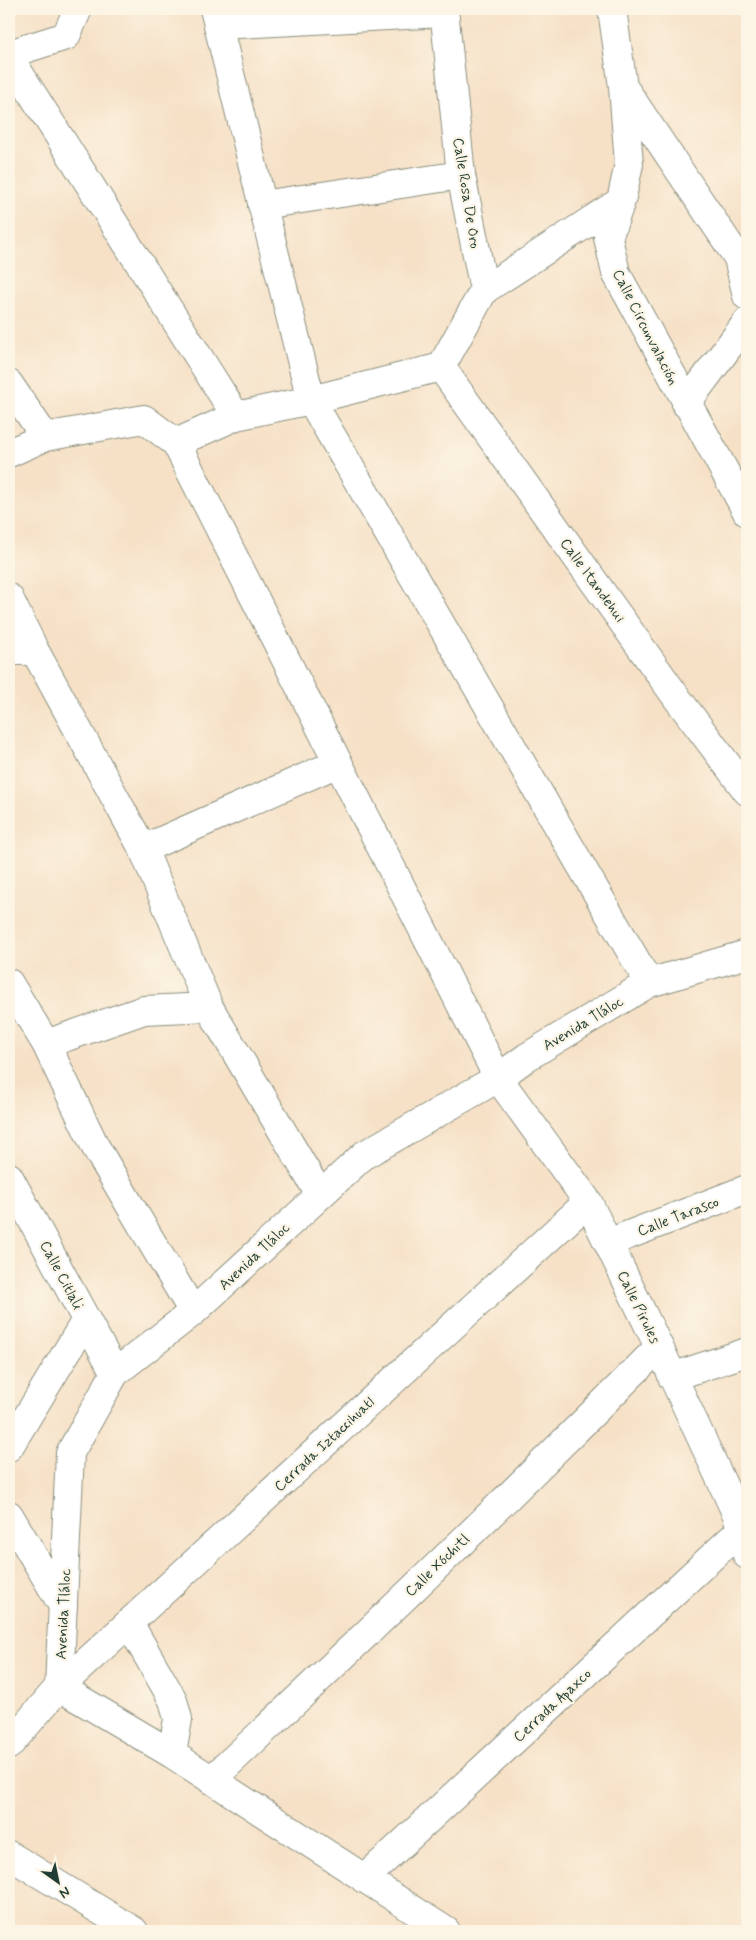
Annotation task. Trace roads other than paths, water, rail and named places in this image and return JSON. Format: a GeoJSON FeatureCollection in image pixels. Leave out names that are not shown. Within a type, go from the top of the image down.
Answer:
{"type":"FeatureCollection","features":[{"type":"Feature","properties":{"kind":"street"},"geometry":{"type":"LineString","coordinates":[[78,9],[66,36],[9,56],[236,416]]}},
{"type":"Feature","properties":{"kind":"street","name":"Calle Circunvalación"},"geometry":{"type":"LineString","coordinates":[[612,9],[623,87],[630,164],[622,202],[608,238],[616,273],[686,404],[747,512]]}},
{"type":"Feature","properties":{"kind":"street"},"geometry":{"type":"LineString","coordinates":[[444,11],[216,17],[311,400],[650,983]]}},
{"type":"Feature","properties":{"kind":"street","name":"Calle Rosa De Oro"},"geometry":{"type":"LineString","coordinates":[[444,11],[461,175],[484,290]]}},
{"type":"Feature","properties":{"kind":"street"},"geometry":{"type":"LineString","coordinates":[[623,87],[738,258],[747,296]]}},
{"type":"Feature","properties":{"kind":"street"},"geometry":{"type":"LineString","coordinates":[[262,205],[461,175]]}},
{"type":"Feature","properties":{"kind":"street"},"geometry":{"type":"LineString","coordinates":[[9,453],[45,437],[144,419],[176,443],[236,416],[311,400],[441,366],[484,290],[622,202]]}},
{"type":"Feature","properties":{"kind":"street"},"geometry":{"type":"LineString","coordinates":[[686,404],[747,322]]}},
{"type":"Feature","properties":{"kind":"street","name":"Calle Itandehui"},"geometry":{"type":"LineString","coordinates":[[441,366],[677,698],[747,791]]}},
{"type":"Feature","properties":{"kind":"street"},"geometry":{"type":"LineString","coordinates":[[9,384],[45,437]]}},
{"type":"Feature","properties":{"kind":"street","name":"Calle Pirules"},"geometry":{"type":"LineString","coordinates":[[176,443],[498,1078],[588,1202],[659,1347],[737,1515],[745,1538]]}},
{"type":"Feature","properties":{"kind":"street"},"geometry":{"type":"LineString","coordinates":[[9,598],[22,651],[143,849],[209,1007],[320,1195]]}},
{"type":"Feature","properties":{"kind":"street"},"geometry":{"type":"LineString","coordinates":[[143,849],[338,764]]}},
{"type":"Feature","properties":{"kind":"street","name":"Avenida Tláloc"},"geometry":{"type":"LineString","coordinates":[[59,1687],[70,1453],[115,1374],[193,1312],[364,1155],[498,1078],[527,1056],[650,983],[747,954]]}},
{"type":"Feature","properties":{"kind":"street"},"geometry":{"type":"LineString","coordinates":[[9,983],[46,1044],[95,1146],[193,1312]]}},
{"type":"Feature","properties":{"kind":"street"},"geometry":{"type":"LineString","coordinates":[[46,1044],[144,1010],[209,1007]]}},
{"type":"Feature","properties":{"kind":"street","name":"Calle Citlali"},"geometry":{"type":"LineString","coordinates":[[9,1177],[115,1374]]}},
{"type":"Feature","properties":{"kind":"street","name":"Calle Tarasco"},"geometry":{"type":"LineString","coordinates":[[608,1243],[747,1189]]}},
{"type":"Feature","properties":{"kind":"street","name":"Cerrada Iztaccihuatl"},"geometry":{"type":"LineString","coordinates":[[59,1687],[588,1202]]}},
{"type":"Feature","properties":{"kind":"street"},"geometry":{"type":"LineString","coordinates":[[9,1447],[86,1320]]}},
{"type":"Feature","properties":{"kind":"street","name":"Calle Xóchitl"},"geometry":{"type":"LineString","coordinates":[[211,1780],[315,1683],[659,1347]]}},
{"type":"Feature","properties":{"kind":"street"},"geometry":{"type":"LineString","coordinates":[[672,1377],[747,1352]]}},
{"type":"Feature","properties":{"kind":"street"},"geometry":{"type":"LineString","coordinates":[[9,1515],[63,1606]]}},
{"type":"Feature","properties":{"kind":"street","name":"Cerrada Apaxco"},"geometry":{"type":"LineString","coordinates":[[364,1879],[745,1538]]}},
{"type":"Feature","properties":{"kind":"street"},"geometry":{"type":"LineString","coordinates":[[129,1623],[173,1700],[178,1719],[172,1754]]}},
{"type":"Feature","properties":{"kind":"street"},"geometry":{"type":"LineString","coordinates":[[9,1745],[59,1687],[172,1754],[446,1931]]}},
{"type":"Feature","properties":{"kind":"street"},"geometry":{"type":"LineString","coordinates":[[9,1855],[134,1931]]}}]}
